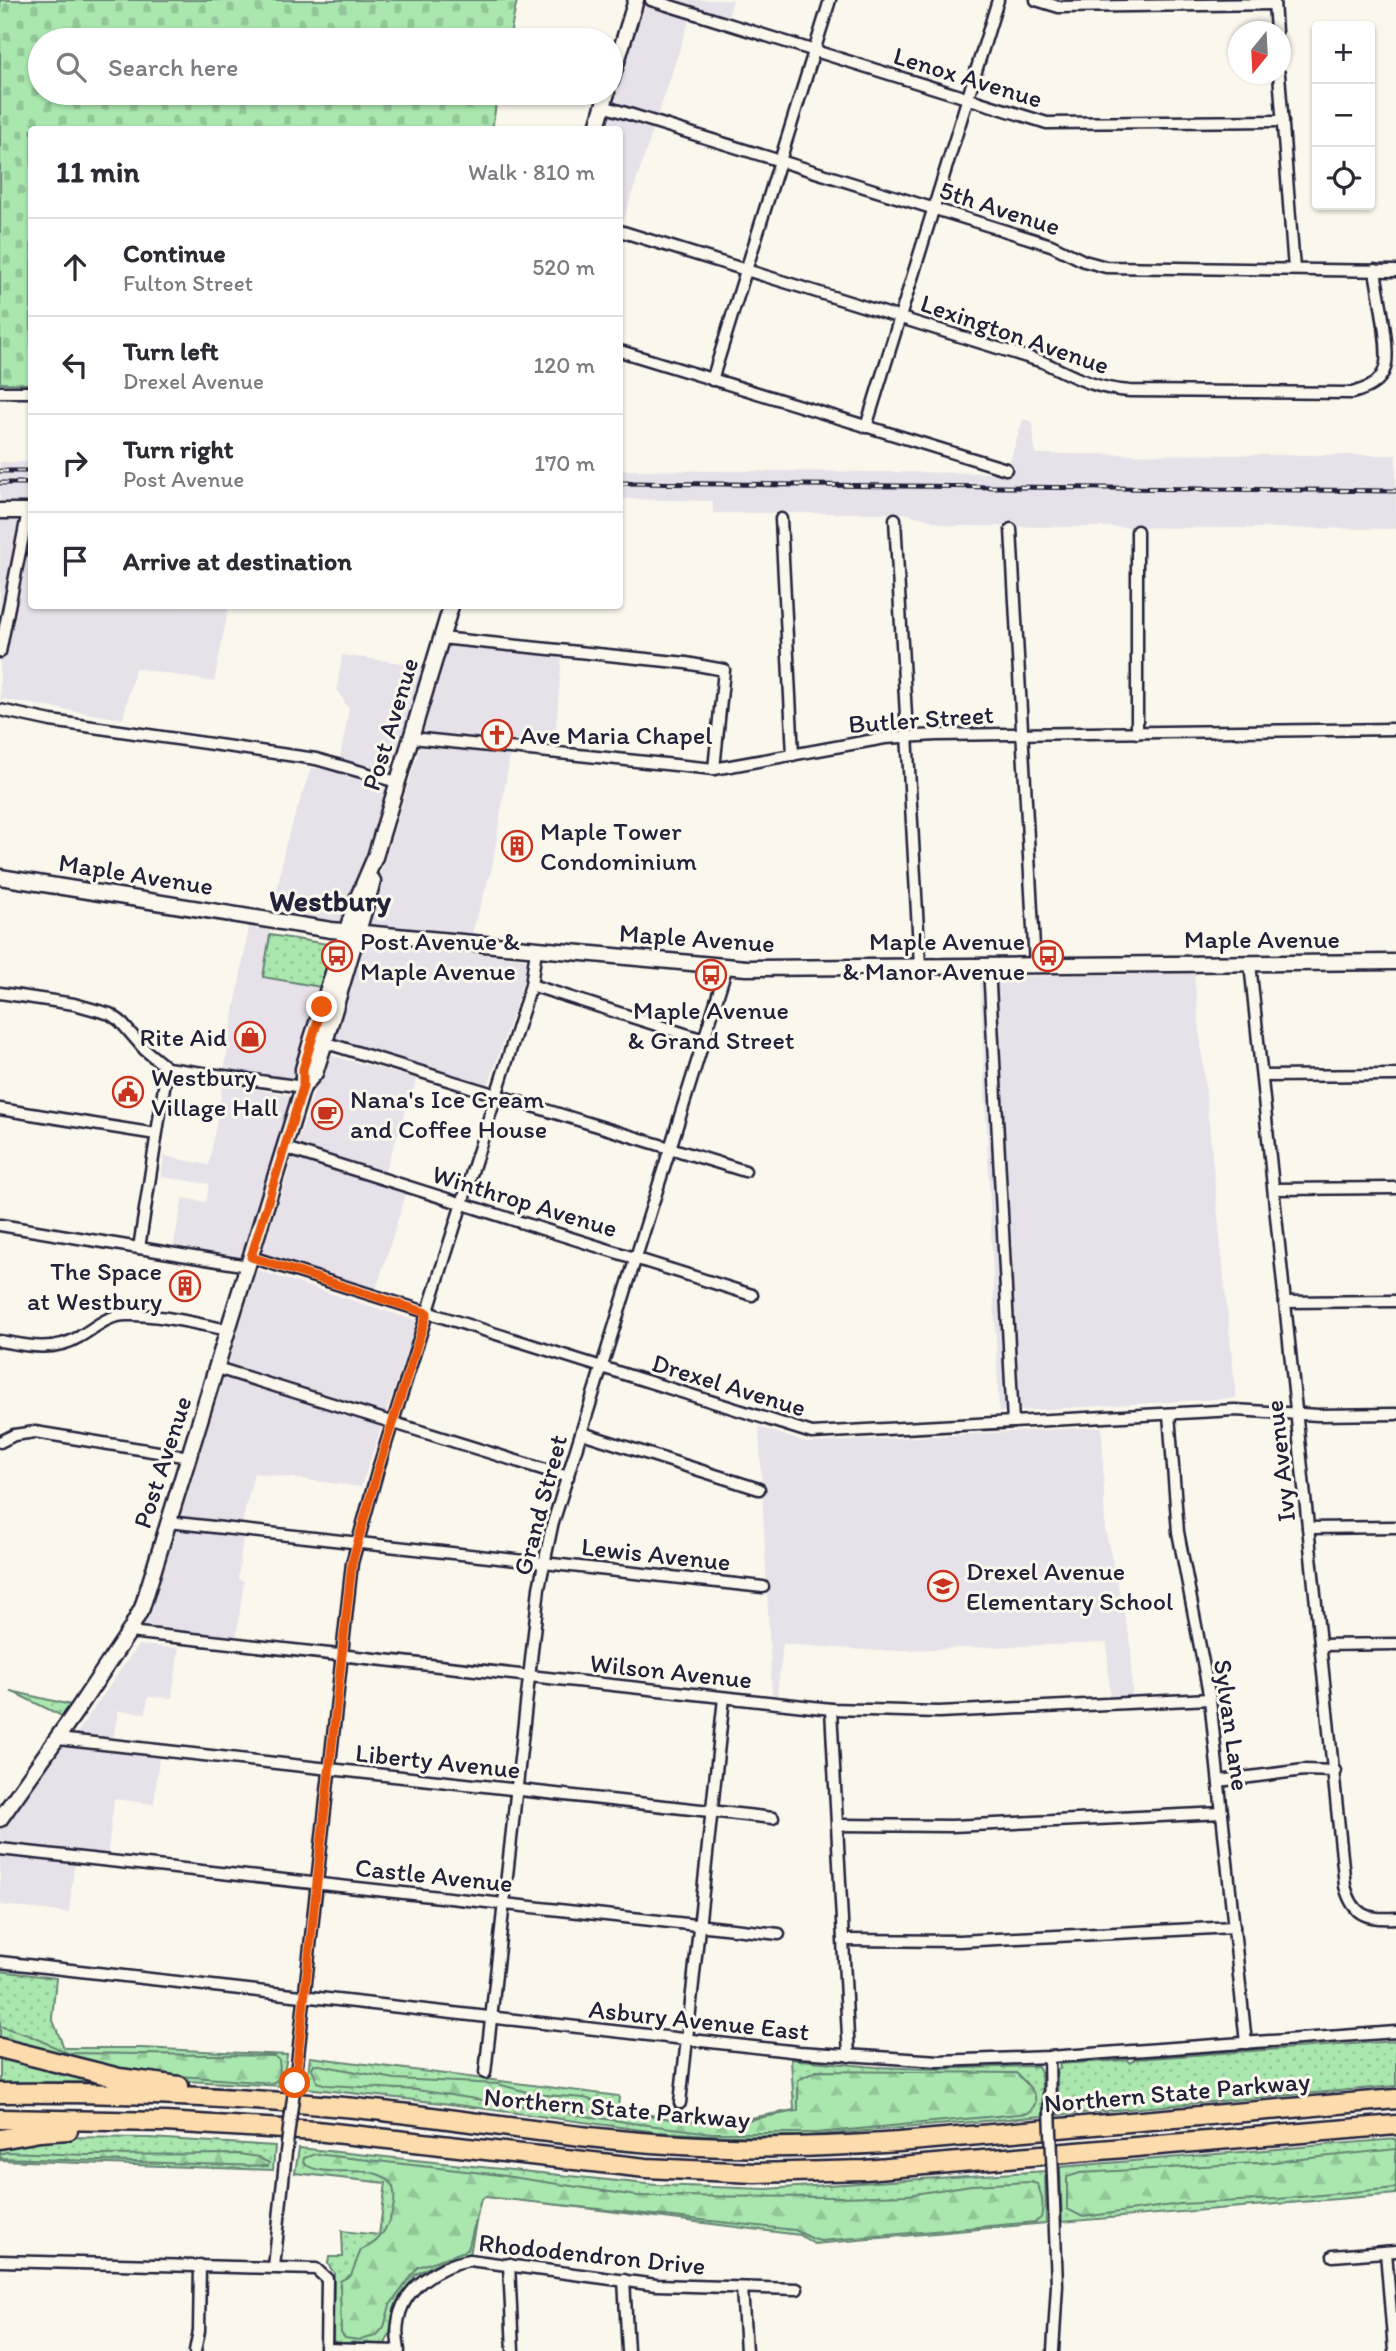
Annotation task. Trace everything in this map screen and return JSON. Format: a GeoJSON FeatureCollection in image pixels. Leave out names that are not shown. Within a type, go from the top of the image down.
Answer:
{"type":"FeatureCollection","features":[{"type":"Feature","properties":{"kind":"highway"},"geometry":{"type":"LineString","coordinates":[[0,2048],[119,2078],[176,2085],[244,2100]]}},
{"type":"Feature","properties":{"kind":"highway","name":"Northern State Parkway"},"geometry":{"type":"LineString","coordinates":[[0,2093],[109,2094],[244,2100],[426,2116],[644,2142],[765,2148],[899,2142],[1396,2099]]}},
{"type":"Feature","properties":{"kind":"highway","name":"Northern State Parkway"},"geometry":{"type":"LineString","coordinates":[[0,2119],[165,2122],[355,2134],[646,2168],[755,2173],[865,2170],[1396,2125]]}},
{"type":"Feature","properties":{"kind":"highway"},"geometry":{"type":"LineString","coordinates":[[0,2139],[51,2131],[165,2122]]}},
{"type":"Feature","properties":{"kind":"main road"},"geometry":{"type":"LineString","coordinates":[[623,42],[636,0]]}},
{"type":"Feature","properties":{"kind":"main road"},"geometry":{"type":"LineString","coordinates":[[597,126],[603,105]]}},
{"type":"Feature","properties":{"kind":"main road"},"geometry":{"type":"LineString","coordinates":[[0,511],[28,511]]}},
{"type":"Feature","properties":{"kind":"main road","name":"Post Avenue"},"geometry":{"type":"LineString","coordinates":[[0,1819],[58,1739],[142,1608],[285,1148],[303,1087],[303,1069],[319,1040],[352,932],[373,878],[374,857],[450,609]]}},
{"type":"Feature","properties":{"kind":"main road","name":"Maple Avenue"},"geometry":{"type":"LineString","coordinates":[[0,877],[352,932],[746,968],[1396,962]]}},
{"type":"Feature","properties":{"kind":"street","name":"Lenox Avenue"},"geometry":{"type":"LineString","coordinates":[[651,0],[1054,124],[1283,121]]}},
{"type":"Feature","properties":{"kind":"street"},"geometry":{"type":"LineString","coordinates":[[712,380],[830,0]]}},
{"type":"Feature","properties":{"kind":"street"},"geometry":{"type":"LineString","coordinates":[[866,427],[998,0]]}},
{"type":"Feature","properties":{"kind":"street"},"geometry":{"type":"LineString","coordinates":[[1036,0],[1059,7],[1274,2],[1275,21]]}},
{"type":"Feature","properties":{"kind":"street"},"geometry":{"type":"LineString","coordinates":[[1280,84],[1293,269]]}},
{"type":"Feature","properties":{"kind":"street","name":"5th Avenue"},"geometry":{"type":"LineString","coordinates":[[622,105],[780,161],[1051,245],[1084,261],[1106,267],[1396,271]]}},
{"type":"Feature","properties":{"kind":"street","name":"Lexington Avenue"},"geometry":{"type":"LineString","coordinates":[[623,232],[1043,362],[1085,382],[1108,389],[1352,393],[1372,386],[1385,369],[1387,358],[1375,270]]}},
{"type":"Feature","properties":{"kind":"street"},"geometry":{"type":"LineString","coordinates":[[623,352],[1006,469]]}},
{"type":"Feature","properties":{"kind":"street"},"geometry":{"type":"LineString","coordinates":[[0,392],[28,392]]}},
{"type":"Feature","properties":{"kind":"street"},"geometry":{"type":"LineString","coordinates":[[781,519],[793,755]]}},
{"type":"Feature","properties":{"kind":"street"},"geometry":{"type":"LineString","coordinates":[[895,519],[920,966]]}},
{"type":"Feature","properties":{"kind":"street"},"geometry":{"type":"LineString","coordinates":[[0,652],[28,520]]}},
{"type":"Feature","properties":{"kind":"street"},"geometry":{"type":"LineString","coordinates":[[1011,529],[1035,965]]}},
{"type":"Feature","properties":{"kind":"street"},"geometry":{"type":"LineString","coordinates":[[1138,531],[1138,733]]}},
{"type":"Feature","properties":{"kind":"street"},"geometry":{"type":"LineString","coordinates":[[441,638],[724,670],[714,769]]}},
{"type":"Feature","properties":{"kind":"street"},"geometry":{"type":"LineString","coordinates":[[0,710],[51,721],[316,759],[397,782]]}},
{"type":"Feature","properties":{"kind":"street","name":"Butler Street"},"geometry":{"type":"LineString","coordinates":[[412,738],[714,769],[885,737],[1396,729]]}},
{"type":"Feature","properties":{"kind":"street"},"geometry":{"type":"LineString","coordinates":[[274,2267],[352,1563],[393,1422],[531,985],[536,950]]}},
{"type":"Feature","properties":{"kind":"street","name":"Ivy Avenue"},"geometry":{"type":"LineString","coordinates":[[1250,963],[1348,1897],[1363,1915],[1379,1919],[1396,1918]]}},
{"type":"Feature","properties":{"kind":"street","name":"Grand Street"},"geometry":{"type":"LineString","coordinates":[[485,2073],[544,1563],[552,1527],[727,966]]}},
{"type":"Feature","properties":{"kind":"street"},"geometry":{"type":"LineString","coordinates":[[989,966],[1013,1422]]}},
{"type":"Feature","properties":{"kind":"street"},"geometry":{"type":"LineString","coordinates":[[531,985],[704,1040]]}},
{"type":"Feature","properties":{"kind":"street"},"geometry":{"type":"LineString","coordinates":[[0,993],[74,1004],[110,1014],[167,1068],[303,1087]]}},
{"type":"Feature","properties":{"kind":"street"},"geometry":{"type":"LineString","coordinates":[[319,1040],[745,1171]]}},
{"type":"Feature","properties":{"kind":"street"},"geometry":{"type":"LineString","coordinates":[[139,1248],[167,1068]]}},
{"type":"Feature","properties":{"kind":"street"},"geometry":{"type":"LineString","coordinates":[[1262,1076],[1396,1075]]}},
{"type":"Feature","properties":{"kind":"street"},"geometry":{"type":"LineString","coordinates":[[0,1109],[156,1134]]}},
{"type":"Feature","properties":{"kind":"street","name":"Winthrop Avenue"},"geometry":{"type":"LineString","coordinates":[[285,1148],[752,1294]]}},
{"type":"Feature","properties":{"kind":"street"},"geometry":{"type":"LineString","coordinates":[[1274,1189],[1396,1188]]}},
{"type":"Feature","properties":{"kind":"street","name":"Drexel Avenue"},"geometry":{"type":"LineString","coordinates":[[0,1225],[139,1248],[250,1261],[812,1433],[1235,1410],[1396,1414]]}},
{"type":"Feature","properties":{"kind":"street"},"geometry":{"type":"LineString","coordinates":[[1285,1302],[1396,1301]]}},
{"type":"Feature","properties":{"kind":"street"},"geometry":{"type":"LineString","coordinates":[[0,1342],[38,1347],[55,1346],[80,1337],[102,1321],[127,1315],[229,1330]]}},
{"type":"Feature","properties":{"kind":"street"},"geometry":{"type":"LineString","coordinates":[[217,1368],[568,1477]]}},
{"type":"Feature","properties":{"kind":"street","name":"Sylvan Lane"},"geometry":{"type":"LineString","coordinates":[[1169,1414],[1178,1532],[1210,1699],[1246,2043]]}},
{"type":"Feature","properties":{"kind":"street"},"geometry":{"type":"LineString","coordinates":[[0,1443],[14,1435],[35,1433],[188,1457]]}},
{"type":"Feature","properties":{"kind":"street"},"geometry":{"type":"LineString","coordinates":[[582,1433],[759,1489]]}},
{"type":"Feature","properties":{"kind":"street","name":"Lewis Avenue"},"geometry":{"type":"LineString","coordinates":[[169,1522],[763,1587]]}},
{"type":"Feature","properties":{"kind":"street"},"geometry":{"type":"LineString","coordinates":[[1308,1528],[1396,1527]]}},
{"type":"Feature","properties":{"kind":"street","name":"Wilson Avenue"},"geometry":{"type":"LineString","coordinates":[[129,1632],[831,1709],[939,1712],[1210,1699]]}},
{"type":"Feature","properties":{"kind":"street"},"geometry":{"type":"LineString","coordinates":[[1321,1645],[1396,1644]]}},
{"type":"Feature","properties":{"kind":"street"},"geometry":{"type":"LineString","coordinates":[[680,2103],[724,1698]]}},
{"type":"Feature","properties":{"kind":"street"},"geometry":{"type":"LineString","coordinates":[[831,1709],[849,2056]]}},
{"type":"Feature","properties":{"kind":"street","name":"Liberty Avenue"},"geometry":{"type":"LineString","coordinates":[[58,1739],[773,1818]]}},
{"type":"Feature","properties":{"kind":"street"},"geometry":{"type":"LineString","coordinates":[[1219,1781],[1304,1770],[1335,1772]]}},
{"type":"Feature","properties":{"kind":"street"},"geometry":{"type":"LineString","coordinates":[[838,1825],[952,1826],[1222,1813]]}},
{"type":"Feature","properties":{"kind":"street","name":"Castle Avenue"},"geometry":{"type":"LineString","coordinates":[[0,1849],[779,1934]]}},
{"type":"Feature","properties":{"kind":"street"},"geometry":{"type":"LineString","coordinates":[[844,1940],[958,1941],[1234,1927]]}},
{"type":"Feature","properties":{"kind":"street","name":"Asbury Avenue East"},"geometry":{"type":"LineString","coordinates":[[0,1962],[686,2040],[849,2056],[939,2061],[1049,2057],[1396,2032]]}},
{"type":"Feature","properties":{"kind":"street"},"geometry":{"type":"LineString","coordinates":[[1049,2057],[1057,2285],[1053,2351]]}},
{"type":"Feature","properties":{"kind":"street"},"geometry":{"type":"LineString","coordinates":[[1333,2256],[1391,2251],[1394,2351]]}},
{"type":"Feature","properties":{"kind":"street","name":"Rhododendron Drive"},"geometry":{"type":"LineString","coordinates":[[399,2351],[397,2323],[411,2293],[422,2281],[443,2268],[469,2260],[677,2287],[797,2288]]}},
{"type":"Feature","properties":{"kind":"street"},"geometry":{"type":"LineString","coordinates":[[0,2261],[316,2269],[327,2279],[326,2350],[399,2351]]}},
{"type":"Feature","properties":{"kind":"street"},"geometry":{"type":"LineString","coordinates":[[509,2264],[513,2351]]}},
{"type":"Feature","properties":{"kind":"street"},"geometry":{"type":"LineString","coordinates":[[195,2351],[199,2331],[200,2265]]}},
{"type":"Feature","properties":{"kind":"street"},"geometry":{"type":"LineString","coordinates":[[624,2280],[628,2351]]}},
{"type":"Feature","properties":{"kind":"street"},"geometry":{"type":"LineString","coordinates":[[742,2288],[746,2351]]}},
{"type":"Feature","properties":{"kind":"shaded area"},"geometry":{"type":"Polygon","coordinates":[[[635,0],[733,0],[725,26],[691,15],[623,221],[623,126],[596,126],[603,105],[623,105],[623,39],[635,0]]]}},
{"type":"Feature","properties":{"kind":"shaded area"},"geometry":{"type":"Polygon","coordinates":[[[1023,419],[1033,422],[1035,454],[1396,455],[1396,529],[951,526],[905,513],[713,513],[713,501],[623,499],[623,470],[1006,473],[1023,419]]]}},
{"type":"Feature","properties":{"kind":"shaded area"},"geometry":{"type":"Polygon","coordinates":[[[0,462],[28,462],[28,609],[228,609],[214,682],[135,668],[123,719],[0,699],[0,462]]]}},
{"type":"Feature","properties":{"kind":"shaded area"},"geometry":{"type":"Polygon","coordinates":[[[447,643],[562,655],[554,750],[423,735],[447,643]]]}},
{"type":"Feature","properties":{"kind":"shaded area"},"geometry":{"type":"Polygon","coordinates":[[[342,655],[424,666],[392,775],[340,758],[349,709],[337,690],[342,655]]]}},
{"type":"Feature","properties":{"kind":"shaded area"},"geometry":{"type":"Polygon","coordinates":[[[420,747],[510,755],[492,868],[470,939],[364,926],[420,747]]]}},
{"type":"Feature","properties":{"kind":"shaded area"},"geometry":{"type":"Polygon","coordinates":[[[311,768],[332,770],[387,789],[345,926],[273,914],[285,846],[311,768]]]}},
{"type":"Feature","properties":{"kind":"shaded area"},"geometry":{"type":"Polygon","coordinates":[[[249,927],[270,930],[263,977],[321,987],[295,1079],[224,1070],[249,927]]]}},
{"type":"Feature","properties":{"kind":"shaded area"},"geometry":{"type":"Polygon","coordinates":[[[360,942],[531,959],[487,1089],[331,1038],[360,942]]]}},
{"type":"Feature","properties":{"kind":"shaded area"},"geometry":{"type":"Polygon","coordinates":[[[1194,973],[1236,1398],[999,1412],[980,977],[1194,973]]]}},
{"type":"Feature","properties":{"kind":"shaded area"},"geometry":{"type":"Polygon","coordinates":[[[326,1054],[417,1079],[380,1185],[406,1194],[375,1293],[261,1256],[326,1054]]]}},
{"type":"Feature","properties":{"kind":"shaded area"},"geometry":{"type":"Polygon","coordinates":[[[223,1083],[293,1096],[242,1259],[173,1247],[183,1198],[206,1202],[209,1184],[161,1177],[164,1156],[209,1165],[223,1083]]]}},
{"type":"Feature","properties":{"kind":"shaded area"},"geometry":{"type":"Polygon","coordinates":[[[257,1270],[417,1321],[361,1487],[254,1473],[242,1523],[180,1518],[257,1270]]]}},
{"type":"Feature","properties":{"kind":"shaded area","name":"Drexel Avenue Elementary School"},"geometry":{"type":"Polygon","coordinates":[[[759,1427],[807,1443],[1102,1427],[1105,1529],[1131,1644],[1132,1697],[1110,1699],[1107,1643],[879,1651],[783,1644],[777,1695],[772,1694],[759,1427]]]}},
{"type":"Feature","properties":{"kind":"shaded area"},"geometry":{"type":"Polygon","coordinates":[[[174,1529],[243,1537],[238,1579],[244,1581],[236,1640],[142,1627],[174,1529]]]}},
{"type":"Feature","properties":{"kind":"shaded area"},"geometry":{"type":"Polygon","coordinates":[[[138,1645],[179,1648],[172,1698],[148,1697],[146,1713],[118,1711],[113,1739],[76,1734],[138,1645]]]}},
{"type":"Feature","properties":{"kind":"shaded area"},"geometry":{"type":"Polygon","coordinates":[[[58,1739],[160,1750],[154,1804],[114,1799],[107,1860],[75,1857],[69,1913],[0,1905],[0,1819],[58,1739]]]}},
{"type":"Feature","properties":{"kind":"green space"},"geometry":{"type":"Polygon","coordinates":[[[0,0],[517,0],[511,28],[28,28],[28,105],[496,105],[492,126],[28,126],[28,384],[0,383],[0,0]]]}},
{"type":"Feature","properties":{"kind":"green space"},"geometry":{"type":"Polygon","coordinates":[[[270,935],[334,945],[321,987],[263,977],[270,935]]]}},
{"type":"Feature","properties":{"kind":"green space"},"geometry":{"type":"Polygon","coordinates":[[[11,1691],[79,1707],[70,1720],[11,1691]]]}},
{"type":"Feature","properties":{"kind":"green space"},"geometry":{"type":"Polygon","coordinates":[[[0,1971],[56,1978],[52,2018],[64,2048],[141,2048],[287,2055],[282,2086],[148,2079],[0,2043],[0,1971]]]}},
{"type":"Feature","properties":{"kind":"green space"},"geometry":{"type":"Polygon","coordinates":[[[0,2026],[68,2053],[274,2056],[279,2060],[280,2073],[272,2083],[128,2072],[0,2039],[0,2026]]]}},
{"type":"Feature","properties":{"kind":"green space"},"geometry":{"type":"Polygon","coordinates":[[[1396,2041],[1396,2086],[1058,2115],[1059,2064],[1127,2060],[1130,2063],[1135,2059],[1396,2041]]]}},
{"type":"Feature","properties":{"kind":"green space"},"geometry":{"type":"Polygon","coordinates":[[[0,2054],[86,2076],[86,2082],[0,2083],[0,2054]]]}},
{"type":"Feature","properties":{"kind":"green space"},"geometry":{"type":"Polygon","coordinates":[[[310,2057],[619,2096],[618,2108],[689,2123],[734,2121],[794,2110],[791,2059],[930,2069],[1038,2066],[1041,2072],[1043,2116],[807,2136],[727,2136],[657,2132],[306,2088],[310,2057]]]}},
{"type":"Feature","properties":{"kind":"green space"},"geometry":{"type":"Polygon","coordinates":[[[314,2064],[395,2079],[498,2084],[534,2094],[584,2098],[653,2117],[691,2121],[736,2122],[798,2111],[798,2080],[816,2071],[1016,2073],[1033,2092],[1035,2102],[1028,2113],[816,2133],[712,2133],[417,2090],[327,2085],[317,2082],[312,2068],[314,2064]]]}},
{"type":"Feature","properties":{"kind":"green space"},"geometry":{"type":"Polygon","coordinates":[[[59,2137],[150,2138],[275,2146],[273,2170],[0,2160],[0,2146],[59,2137]]]}},
{"type":"Feature","properties":{"kind":"green space"},"geometry":{"type":"Polygon","coordinates":[[[1396,2139],[1396,2194],[1062,2222],[1060,2167],[1396,2139]]]}},
{"type":"Feature","properties":{"kind":"green space"},"geometry":{"type":"Polygon","coordinates":[[[299,2148],[656,2185],[766,2189],[1045,2171],[1046,2223],[814,2244],[800,2235],[481,2195],[470,2255],[441,2261],[416,2274],[397,2302],[385,2344],[338,2343],[333,2341],[334,2273],[328,2264],[329,2257],[343,2257],[342,2231],[379,2235],[386,2183],[295,2173],[299,2148]]]}},
{"type":"Feature","properties":{"kind":"green space"},"geometry":{"type":"Polygon","coordinates":[[[1396,2149],[1396,2188],[1278,2199],[1180,2204],[1083,2217],[1067,2209],[1067,2177],[1080,2173],[1273,2162],[1396,2149]]]}},
{"type":"Feature","properties":{"kind":"green space"},"geometry":{"type":"Polygon","coordinates":[[[0,2154],[87,2155],[239,2154],[258,2157],[269,2163],[268,2166],[0,2158],[0,2154]]]}},
{"type":"Feature","properties":{"kind":"green space"},"geometry":{"type":"Polygon","coordinates":[[[315,2154],[492,2174],[637,2196],[908,2195],[971,2185],[1030,2182],[1037,2184],[1042,2209],[1041,2218],[1035,2222],[821,2241],[795,2230],[485,2197],[481,2199],[468,2250],[418,2267],[390,2305],[384,2327],[376,2336],[359,2340],[345,2338],[341,2333],[340,2281],[351,2275],[361,2250],[375,2242],[384,2232],[394,2206],[393,2188],[389,2181],[373,2173],[321,2170],[303,2163],[304,2158],[315,2154]]]}},
{"type":"Feature","properties":{"kind":"railway"},"geometry":{"type":"LineString","coordinates":[[0,471],[28,471]]}},
{"type":"Feature","properties":{"kind":"railway"},"geometry":{"type":"LineString","coordinates":[[0,483],[28,483]]}},
{"type":"Feature","properties":{"kind":"railway"},"geometry":{"type":"LineString","coordinates":[[623,483],[1396,491]]}},
{"type":"Feature","properties":{"kind":"place","name":"Ave Maria Chapel"},"geometry":{"type":"Point","coordinates":[497,735]}},
{"type":"Feature","properties":{"kind":"place","name":"Maple Tower Condominium"},"geometry":{"type":"Point","coordinates":[517,846]}},
{"type":"Feature","properties":{"kind":"place","name":"Post Avenue & Maple Avenue"},"geometry":{"type":"Point","coordinates":[337,956]}},
{"type":"Feature","properties":{"kind":"place","name":"Maple Avenue & Manor Avenue"},"geometry":{"type":"Point","coordinates":[1048,956]}},
{"type":"Feature","properties":{"kind":"place","name":"Maple Avenue & Grand Street"},"geometry":{"type":"Point","coordinates":[711,975]}},
{"type":"Feature","properties":{"kind":"place","name":"Rite Aid"},"geometry":{"type":"Point","coordinates":[250,1037]}},
{"type":"Feature","properties":{"kind":"place","name":"Westbury Village Hall"},"geometry":{"type":"Point","coordinates":[128,1092]}},
{"type":"Feature","properties":{"kind":"place","name":"Nana's Ice Cream and Coffee House"},"geometry":{"type":"Point","coordinates":[327,1114]}},
{"type":"Feature","properties":{"kind":"place","name":"The Space at Westbury"},"geometry":{"type":"Point","coordinates":[185,1286]}},
{"type":"Feature","properties":{"kind":"place","name":"Drexel Avenue Elementary School"},"geometry":{"type":"Point","coordinates":[943,1586]}},
{"type":"Feature","properties":{"kind":"district","name":"Westbury"},"geometry":{"type":"Point","coordinates":[330,900]}},
{"type":"Feature","properties":{"kind":"route"},"geometry":{"type":"LineString","coordinates":[[295,2083],[352,1563],[378,1469],[427,1313],[251,1257],[303,1087],[303,1069],[322,1007]]}}]}
